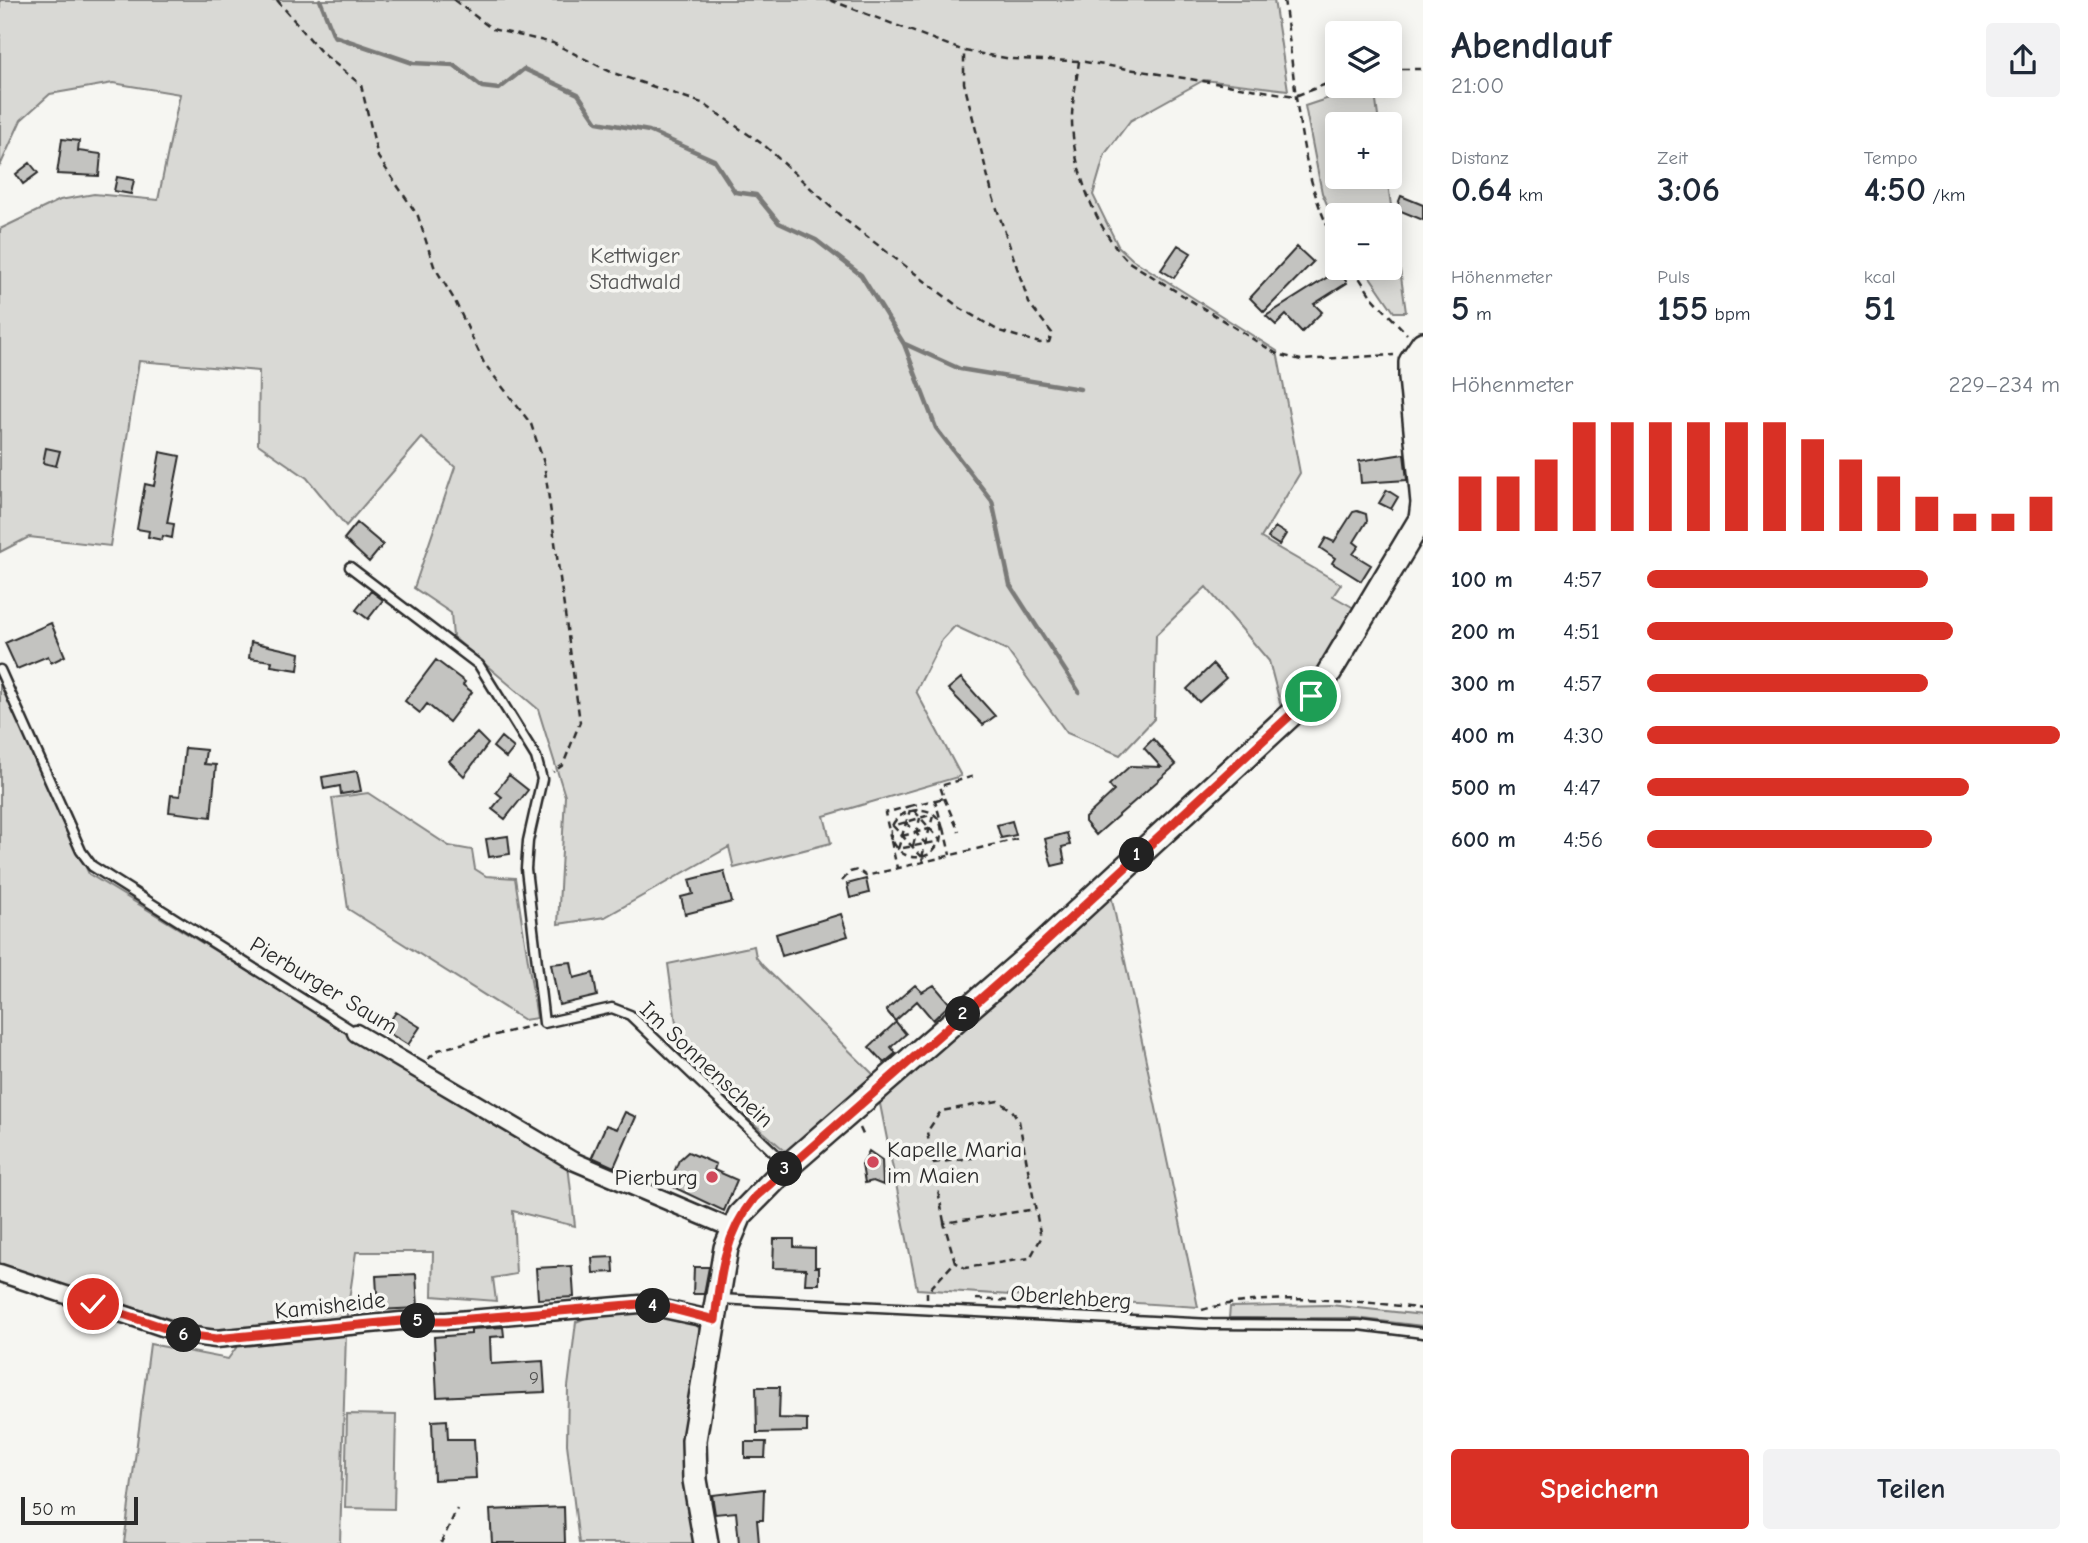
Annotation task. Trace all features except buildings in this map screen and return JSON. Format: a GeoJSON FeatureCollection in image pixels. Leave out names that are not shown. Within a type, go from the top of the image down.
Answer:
{"type":"FeatureCollection","features":[{"type":"Feature","properties":{"kind":"street"},"geometry":{"type":"LineString","coordinates":[[706,1543],[695,1480],[694,1440],[716,1310],[733,1230],[755,1197],[1035,951],[1324,681],[1421,519],[1423,503],[1411,377],[1411,362],[1419,349]]}},
{"type":"Feature","properties":{"kind":"street","name":"Pierburger Saum"},"geometry":{"type":"LineString","coordinates":[[356,1033],[573,1161],[733,1230]]}},
{"type":"Feature","properties":{"kind":"street","name":"Kamisheide"},"geometry":{"type":"LineString","coordinates":[[0,1273],[186,1335],[216,1339],[401,1321],[446,1321],[640,1304],[716,1310]]}},
{"type":"Feature","properties":{"kind":"lane"},"geometry":{"type":"LineString","coordinates":[[350,567],[479,665],[536,757],[542,779],[528,841],[526,869],[544,1023]]}},
{"type":"Feature","properties":{"kind":"lane","name":"Pierburger Saum"},"geometry":{"type":"LineString","coordinates":[[0,670],[81,851],[92,866],[356,1033]]}},
{"type":"Feature","properties":{"kind":"lane","name":"Im Sonnenschein"},"geometry":{"type":"LineString","coordinates":[[544,1023],[612,1008],[630,1015],[788,1167]]}},
{"type":"Feature","properties":{"kind":"lane","name":"Oberlehberg"},"geometry":{"type":"LineString","coordinates":[[716,1310],[998,1312],[1212,1324],[1359,1325],[1423,1333]]}},
{"type":"Feature","properties":{"kind":"path"},"geometry":{"type":"LineString","coordinates":[[277,0],[321,52],[361,85],[378,157],[418,216],[434,266],[455,301],[484,363],[531,424],[544,463],[580,722],[563,765],[542,779]]}},
{"type":"Feature","properties":{"kind":"path"},"geometry":{"type":"LineString","coordinates":[[454,0],[492,29],[553,43],[613,73],[702,103],[764,145],[844,219],[960,308],[999,331],[1040,343],[1049,342],[1052,333],[1029,303],[993,197],[964,83],[964,51]]}},
{"type":"Feature","properties":{"kind":"path"},"geometry":{"type":"LineString","coordinates":[[830,0],[964,51],[1012,59],[1079,61],[1295,96],[1325,85]]}},
{"type":"Feature","properties":{"kind":"path"},"geometry":{"type":"LineString","coordinates":[[1284,0],[1295,96],[1315,193],[1325,216]]}},
{"type":"Feature","properties":{"kind":"path"},"geometry":{"type":"LineString","coordinates":[[1079,61],[1072,115],[1075,153],[1093,204],[1115,248],[1129,262],[1277,354],[1301,360],[1419,349]]}},
{"type":"Feature","properties":{"kind":"path"},"geometry":{"type":"LineString","coordinates":[[1402,69],[1423,69]]}},
{"type":"Feature","properties":{"kind":"path"},"geometry":{"type":"LineString","coordinates":[[1361,280],[1371,296],[1419,349]]}},
{"type":"Feature","properties":{"kind":"path"},"geometry":{"type":"LineString","coordinates":[[959,831],[940,786],[974,776]]}},
{"type":"Feature","properties":{"kind":"path"},"geometry":{"type":"LineString","coordinates":[[897,868],[885,813],[944,798]]}},
{"type":"Feature","properties":{"kind":"path"},"geometry":{"type":"LineString","coordinates":[[935,800],[950,855]]}},
{"type":"Feature","properties":{"kind":"path"},"geometry":{"type":"LineString","coordinates":[[911,808],[941,841]]}},
{"type":"Feature","properties":{"kind":"path"},"geometry":{"type":"LineString","coordinates":[[898,849],[911,808]]}},
{"type":"Feature","properties":{"kind":"path"},"geometry":{"type":"LineString","coordinates":[[911,808],[933,814],[943,829],[941,841],[930,854],[922,857],[906,856],[892,839],[893,826],[898,816],[911,808]]}},
{"type":"Feature","properties":{"kind":"path"},"geometry":{"type":"LineString","coordinates":[[893,826],[933,814]]}},
{"type":"Feature","properties":{"kind":"path"},"geometry":{"type":"LineString","coordinates":[[923,862],[933,814]]}},
{"type":"Feature","properties":{"kind":"path"},"geometry":{"type":"LineString","coordinates":[[913,846],[920,818]]}},
{"type":"Feature","properties":{"kind":"path"},"geometry":{"type":"LineString","coordinates":[[906,822],[925,844]]}},
{"type":"Feature","properties":{"kind":"path"},"geometry":{"type":"LineString","coordinates":[[893,826],[922,857]]}},
{"type":"Feature","properties":{"kind":"path"},"geometry":{"type":"LineString","coordinates":[[902,836],[929,829]]}},
{"type":"Feature","properties":{"kind":"path"},"geometry":{"type":"LineString","coordinates":[[842,881],[850,872],[858,870],[866,876],[1017,839]]}},
{"type":"Feature","properties":{"kind":"path"},"geometry":{"type":"LineString","coordinates":[[898,849],[941,841]]}},
{"type":"Feature","properties":{"kind":"path"},"geometry":{"type":"LineString","coordinates":[[417,1068],[438,1051],[544,1023]]}},
{"type":"Feature","properties":{"kind":"path"},"geometry":{"type":"LineString","coordinates":[[998,1101],[1012,1110],[1019,1121],[1025,1151],[1041,1238],[1030,1258],[965,1268],[955,1262],[944,1223],[927,1132],[941,1111],[998,1101]]}},
{"type":"Feature","properties":{"kind":"path"},"geometry":{"type":"LineString","coordinates":[[933,1163],[1025,1151]]}},
{"type":"Feature","properties":{"kind":"path"},"geometry":{"type":"LineString","coordinates":[[944,1223],[1035,1209]]}},
{"type":"Feature","properties":{"kind":"path"},"geometry":{"type":"LineString","coordinates":[[926,1311],[927,1292],[955,1262]]}},
{"type":"Feature","properties":{"kind":"path"},"geometry":{"type":"LineString","coordinates":[[966,1301],[979,1298],[1033,1302]]}},
{"type":"Feature","properties":{"kind":"path"},"geometry":{"type":"LineString","coordinates":[[1195,1313],[1231,1301],[1331,1301],[1423,1309]]}},
{"type":"Feature","properties":{"kind":"path"},"geometry":{"type":"LineString","coordinates":[[441,1543],[457,1509]]}},
{"type":"Feature","properties":{"kind":"green space","name":"Kettwiger Stadtwald"},"geometry":{"type":"Polygon","coordinates":[[[0,0],[1274,0],[1288,90],[1204,80],[1130,121],[1105,154],[1093,195],[1118,246],[1132,259],[1277,351],[1300,473],[1261,538],[1341,584],[1333,596],[1361,612],[1320,679],[1283,714],[1269,661],[1206,587],[1156,635],[1154,719],[1120,755],[1067,733],[1007,650],[955,626],[942,640],[916,691],[961,776],[824,816],[831,843],[734,868],[729,847],[605,917],[558,924],[565,796],[538,709],[453,637],[451,613],[414,588],[455,467],[422,438],[346,526],[307,478],[258,444],[259,371],[139,361],[110,546],[29,537],[0,552],[0,229],[60,200],[94,194],[158,200],[180,94],[113,83],[50,94],[21,120],[0,166],[0,0]]]}},
{"type":"Feature","properties":{"kind":"green space"},"geometry":{"type":"Polygon","coordinates":[[[1329,98],[1376,98],[1377,112],[1325,112],[1325,189],[1389,189],[1391,203],[1326,203],[1322,193],[1305,106],[1329,98]]]}},
{"type":"Feature","properties":{"kind":"green space"},"geometry":{"type":"Polygon","coordinates":[[[1372,280],[1401,280],[1406,312],[1394,312],[1372,280]]]}},
{"type":"Feature","properties":{"kind":"green space"},"geometry":{"type":"Polygon","coordinates":[[[0,680],[89,874],[568,1165],[575,1226],[513,1211],[516,1274],[493,1278],[496,1301],[432,1296],[433,1252],[356,1252],[346,1321],[204,1330],[0,1265],[0,680]]]}},
{"type":"Feature","properties":{"kind":"green space"},"geometry":{"type":"Polygon","coordinates":[[[368,793],[449,846],[472,850],[475,869],[486,876],[515,878],[537,1018],[524,1020],[348,909],[332,798],[368,793]]]}},
{"type":"Feature","properties":{"kind":"green space"},"geometry":{"type":"Polygon","coordinates":[[[1110,890],[1198,1307],[917,1289],[878,1094],[1110,890]]]}},
{"type":"Feature","properties":{"kind":"green space"},"geometry":{"type":"Polygon","coordinates":[[[754,946],[756,957],[763,966],[879,1080],[791,1156],[738,1110],[680,1053],[668,964],[754,946]]]}},
{"type":"Feature","properties":{"kind":"green space"},"geometry":{"type":"Polygon","coordinates":[[[1330,1305],[1423,1315],[1423,1326],[1355,1318],[1229,1318],[1230,1307],[1330,1305]]]}},
{"type":"Feature","properties":{"kind":"green space"},"geometry":{"type":"Polygon","coordinates":[[[646,1309],[694,1323],[704,1333],[698,1543],[579,1543],[567,1444],[568,1387],[576,1322],[590,1316],[646,1309]]]}},
{"type":"Feature","properties":{"kind":"green space"},"geometry":{"type":"Polygon","coordinates":[[[346,1332],[340,1543],[124,1543],[150,1344],[228,1359],[241,1341],[346,1332]]]}},
{"type":"Feature","properties":{"kind":"green space"},"geometry":{"type":"Polygon","coordinates":[[[347,1414],[396,1415],[394,1509],[345,1508],[347,1414]]]}},
{"type":"Feature","properties":{"kind":"waterway"},"geometry":{"type":"LineString","coordinates":[[320,0],[334,36],[413,63],[454,65],[482,87],[499,89],[524,69],[578,94],[597,122],[649,131],[714,160],[735,192],[756,195],[779,223],[816,240],[861,275],[904,344],[936,428],[992,501],[1010,585],[1079,692]]}},
{"type":"Feature","properties":{"kind":"waterway"},"geometry":{"type":"LineString","coordinates":[[905,344],[960,369],[1080,389]]}},
{"type":"Feature","properties":{"kind":"place","name":"Kapelle Maria im Maien"},"geometry":{"type":"Point","coordinates":[873,1162]}},
{"type":"Feature","properties":{"kind":"place","name":"Pierburg"},"geometry":{"type":"Point","coordinates":[712,1177]}},
{"type":"Feature","properties":{"kind":"route"},"geometry":{"type":"LineString","coordinates":[[93,1304],[186,1335],[216,1339],[401,1321],[446,1321],[640,1304],[665,1307],[715,1320],[726,1248],[740,1215],[755,1197],[853,1108],[1035,951],[1311,696]]}}]}
